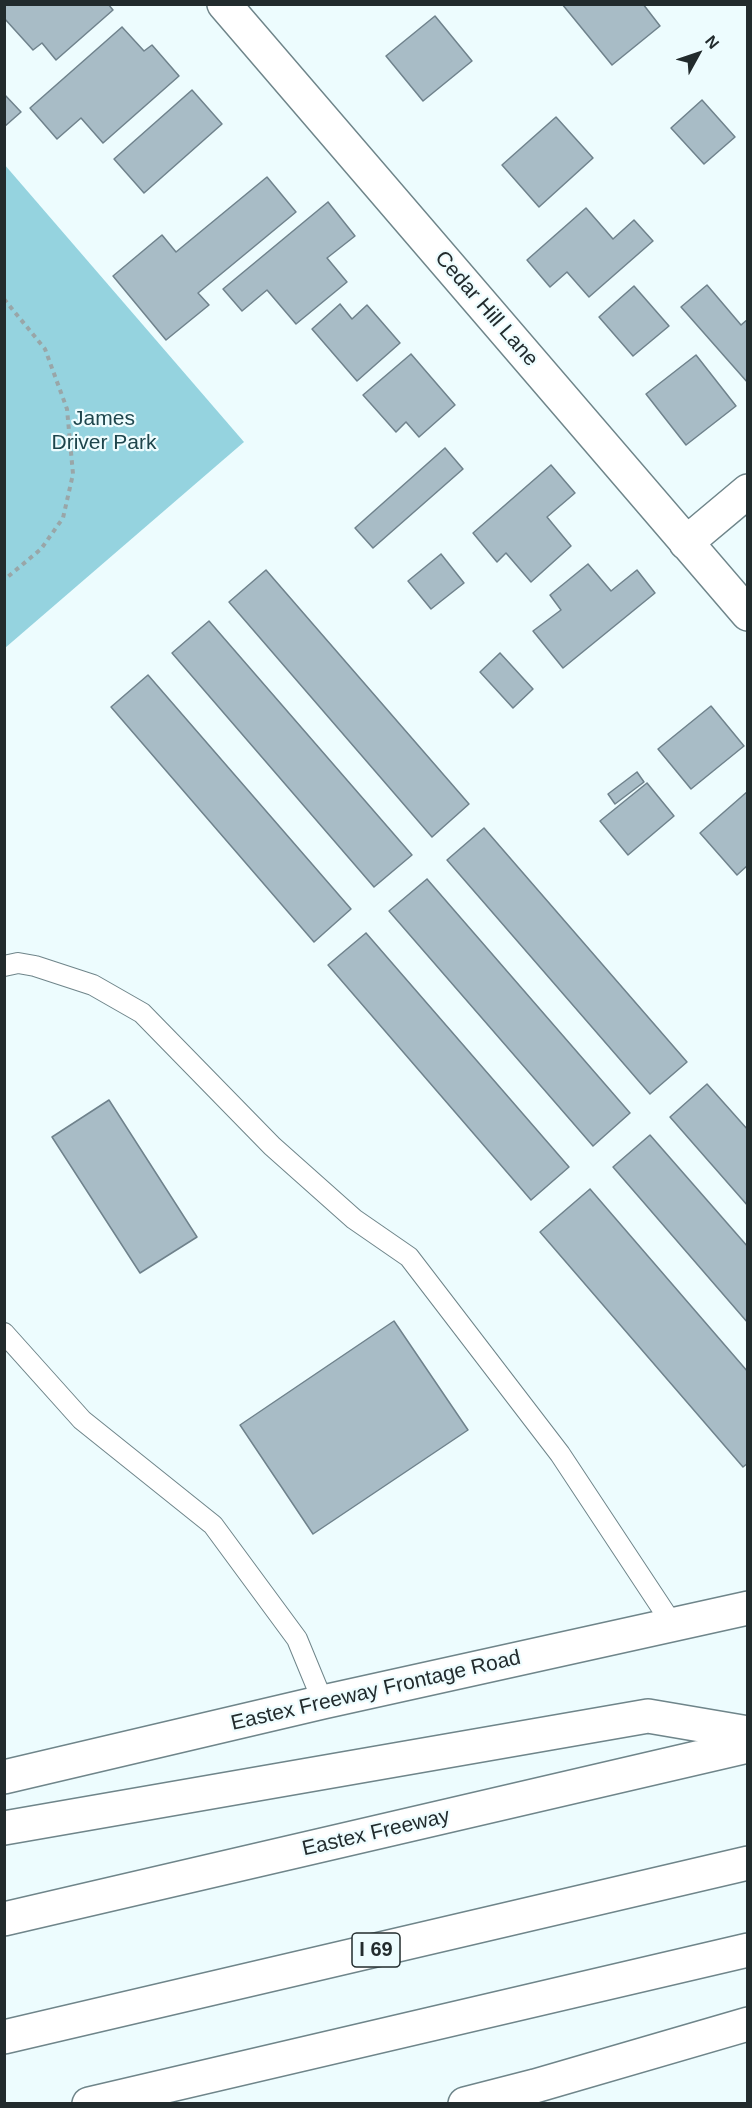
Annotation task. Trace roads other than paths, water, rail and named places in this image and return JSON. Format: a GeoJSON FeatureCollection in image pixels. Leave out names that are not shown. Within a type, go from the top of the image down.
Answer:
{"type":"FeatureCollection","features":[{"type":"Feature","properties":{"kind":"main road","name":"Cedar Hill Lane"},"geometry":{"type":"LineString","coordinates":[[224,4],[747,614]]}},
{"type":"Feature","properties":{"kind":"main road"},"geometry":{"type":"LineString","coordinates":[[686,543],[747,491]]}},
{"type":"Feature","properties":{"kind":"main road","name":"Eastex Freeway Frontage Road"},"geometry":{"type":"LineString","coordinates":[[4,1777],[323,1702],[747,1608]]}},
{"type":"Feature","properties":{"kind":"main road"},"geometry":{"type":"LineString","coordinates":[[4,1828],[648,1716],[747,1732]]}},
{"type":"Feature","properties":{"kind":"main road","name":"Eastex Freeway"},"geometry":{"type":"LineString","coordinates":[[4,1919],[747,1746]]}},
{"type":"Feature","properties":{"kind":"main road","name":"I 69"},"geometry":{"type":"LineString","coordinates":[[4,2037],[747,1863]]}},
{"type":"Feature","properties":{"kind":"main road"},"geometry":{"type":"LineString","coordinates":[[89,2103],[747,1950]]}},
{"type":"Feature","properties":{"kind":"main road"},"geometry":{"type":"LineString","coordinates":[[465,2103],[536,2086],[747,2024]]}},
{"type":"Feature","properties":{"kind":"lane"},"geometry":{"type":"LineString","coordinates":[[4,966],[18,963],[35,966],[93,985],[142,1013],[272,1146],[354,1219],[409,1257],[560,1454],[673,1625]]}},
{"type":"Feature","properties":{"kind":"lane"},"geometry":{"type":"LineString","coordinates":[[4,1333],[82,1420],[213,1525],[297,1639],[323,1702]]}},
{"type":"Feature","properties":{"kind":"park label","name":"James Driver Park"},"geometry":{"type":"Point","coordinates":[104,431]}}]}
